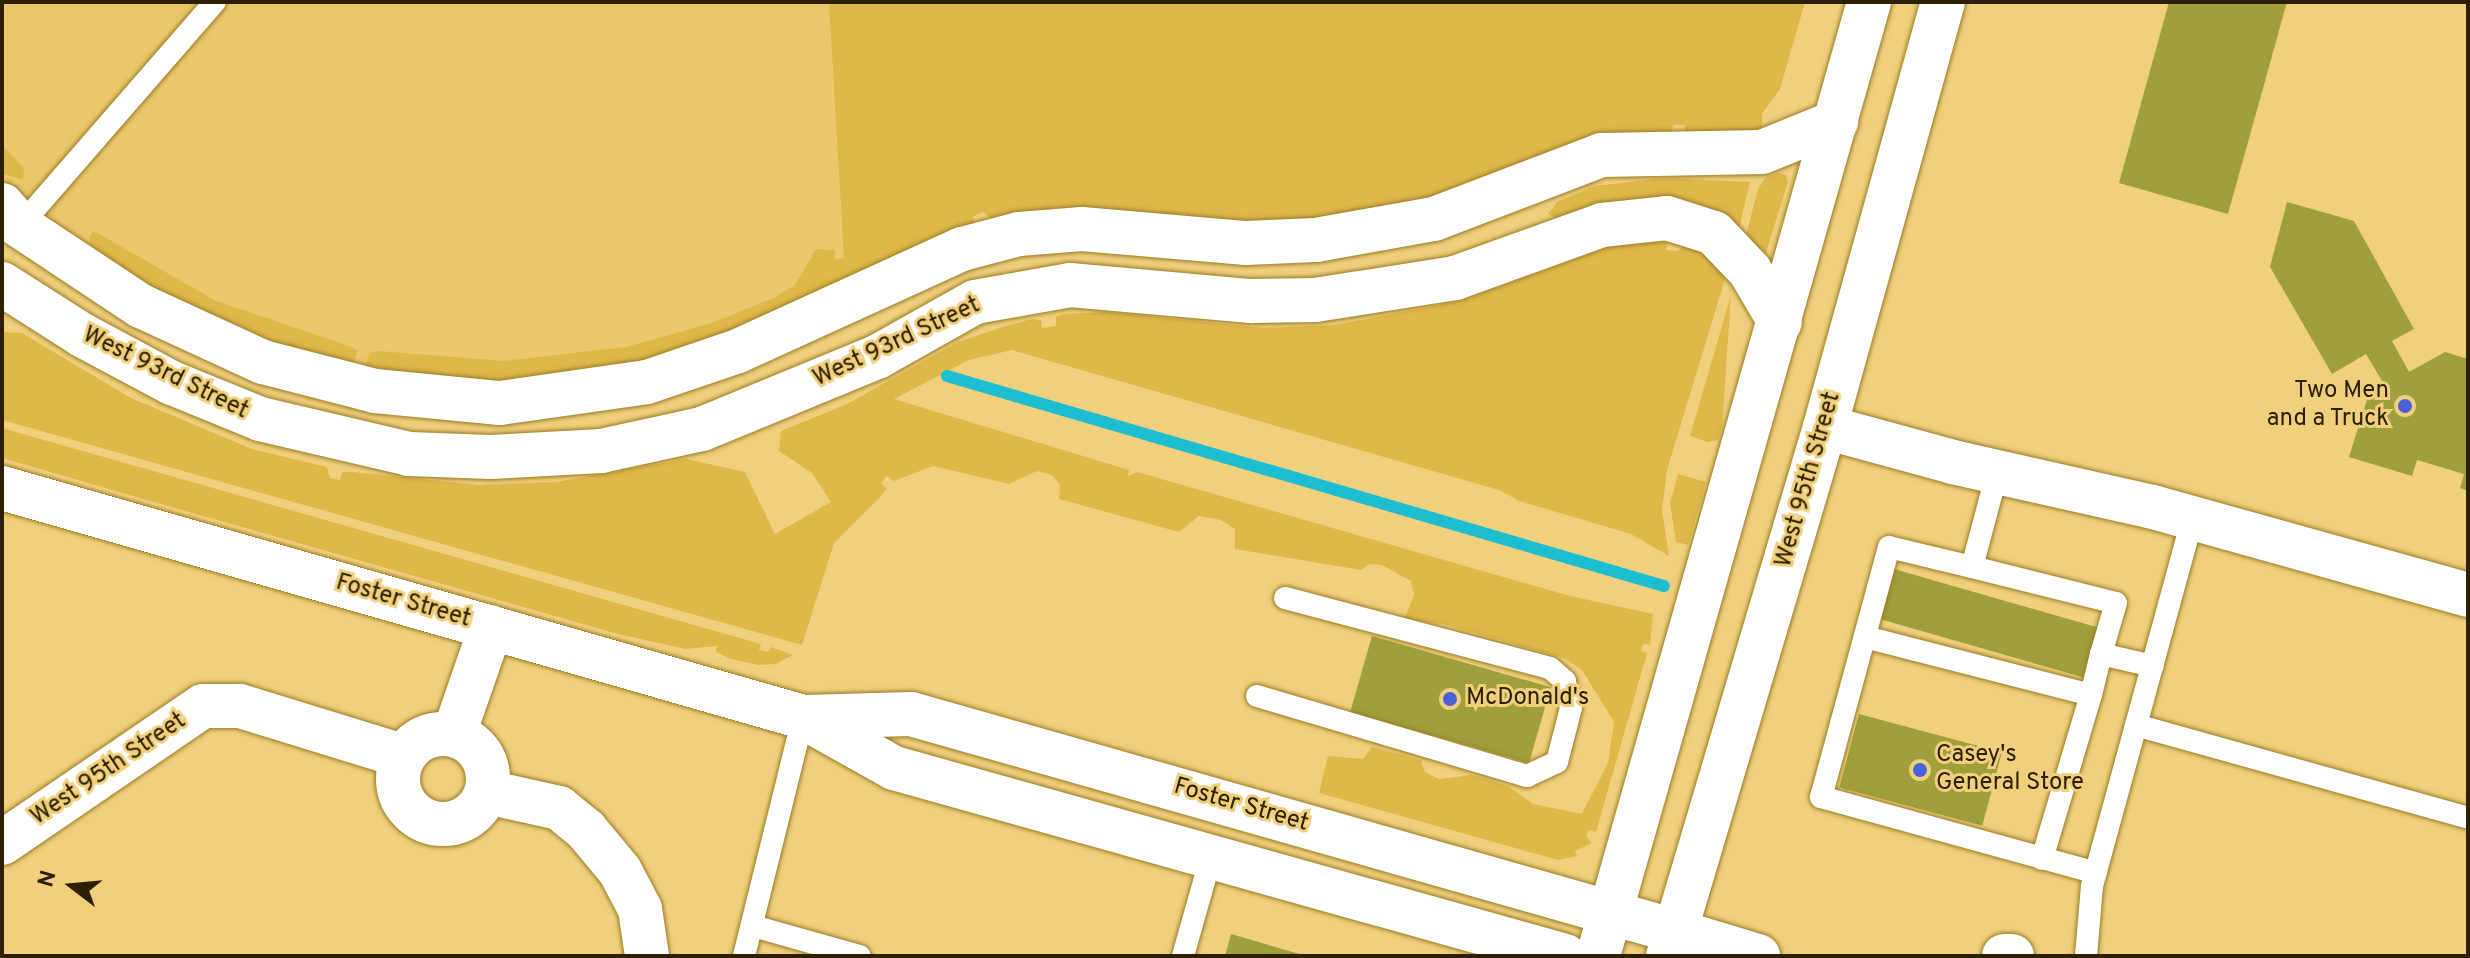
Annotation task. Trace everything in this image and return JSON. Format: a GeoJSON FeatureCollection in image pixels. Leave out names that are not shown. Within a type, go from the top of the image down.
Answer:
{"type":"FeatureCollection","features":[{"type":"Feature","properties":{"kind":"street"},"geometry":{"type":"LineString","coordinates":[[1598,956],[1869,2]]}},
{"type":"Feature","properties":{"kind":"street","name":"West 95th Street"},"geometry":{"type":"LineString","coordinates":[[1672,944],[1825,427],[1943,2]]}},
{"type":"Feature","properties":{"kind":"street","name":"West 93rd Street"},"geometry":{"type":"LineString","coordinates":[[8,226],[141,306],[263,362],[375,391],[500,403],[647,382],[738,351],[962,249],[1019,234],[1082,229],[1246,243],[1316,240],[1434,219],[1602,155],[1762,152],[1836,122]]}},
{"type":"Feature","properties":{"kind":"street"},"geometry":{"type":"LineString","coordinates":[[1470,205],[1490,265]]}},
{"type":"Feature","properties":{"kind":"street","name":"West 93rd Street"},"geometry":{"type":"LineString","coordinates":[[2,284],[82,335],[172,383],[260,419],[409,454],[491,457],[601,451],[702,429],[877,357],[975,302],[1070,285],[1251,301],[1315,300],[1455,278],[1602,225],[1667,218],[1714,233],[1750,271],[1780,322]]}},
{"type":"Feature","properties":{"kind":"street"},"geometry":{"type":"LineString","coordinates":[[1825,427],[1997,473],[2193,518],[2468,595]]}},
{"type":"Feature","properties":{"kind":"street","name":"Foster Street"},"geometry":{"type":"LineString","coordinates":[[2,488],[803,717],[894,768],[1565,956]]}},
{"type":"Feature","properties":{"kind":"street"},"geometry":{"type":"LineString","coordinates":[[454,734],[491,627]]}},
{"type":"Feature","properties":{"kind":"street","name":"West 95th Street"},"geometry":{"type":"LineString","coordinates":[[2,843],[203,706],[240,706],[403,756]]}},
{"type":"Feature","properties":{"kind":"street","name":"Foster Street"},"geometry":{"type":"LineString","coordinates":[[803,717],[911,714],[1611,910],[1672,944],[1758,956]]}},
{"type":"Feature","properties":{"kind":"street"},"geometry":{"type":"LineString","coordinates":[[454,734],[468,740],[486,762],[487,792],[470,816],[457,822],[426,821],[403,801],[398,786],[403,756],[425,736],[454,734]]}},
{"type":"Feature","properties":{"kind":"street"},"geometry":{"type":"LineString","coordinates":[[487,792],[559,808],[586,830],[620,871],[640,909],[647,956]]}},
{"type":"Feature","properties":{"kind":"street"},"geometry":{"type":"LineString","coordinates":[[2004,956],[2012,956]]}},
{"type":"Feature","properties":{"kind":"lane"},"geometry":{"type":"LineString","coordinates":[[8,226],[215,2]]}},
{"type":"Feature","properties":{"kind":"lane"},"geometry":{"type":"LineString","coordinates":[[1972,567],[1997,473]]}},
{"type":"Feature","properties":{"kind":"lane"},"geometry":{"type":"LineString","coordinates":[[2086,956],[2096,873],[2193,518]]}},
{"type":"Feature","properties":{"kind":"lane"},"geometry":{"type":"LineString","coordinates":[[2042,859],[2116,603],[1889,547],[1821,797],[2042,859],[2096,873]]}},
{"type":"Feature","properties":{"kind":"lane"},"geometry":{"type":"LineString","coordinates":[[1257,696],[1527,776],[1557,762],[1571,708],[1565,681],[1550,668],[1285,598]]}},
{"type":"Feature","properties":{"kind":"lane"},"geometry":{"type":"LineString","coordinates":[[1865,637],[2091,695]]}},
{"type":"Feature","properties":{"kind":"lane"},"geometry":{"type":"LineString","coordinates":[[2101,654],[2153,666]]}},
{"type":"Feature","properties":{"kind":"lane"},"geometry":{"type":"LineString","coordinates":[[744,956],[803,717]]}},
{"type":"Feature","properties":{"kind":"lane"},"geometry":{"type":"LineString","coordinates":[[2136,725],[2468,818]]}},
{"type":"Feature","properties":{"kind":"lane"},"geometry":{"type":"LineString","coordinates":[[1183,956],[1211,857]]}},
{"type":"Feature","properties":{"kind":"lane"},"geometry":{"type":"LineString","coordinates":[[753,926],[860,956]]}},
{"type":"Feature","properties":{"kind":"shaded area"},"geometry":{"type":"Polygon","coordinates":[[[2,2],[843,2],[865,271],[727,340],[387,374],[178,307],[22,202],[2,179],[2,2]]]}},
{"type":"Feature","properties":{"kind":"shaded area"},"geometry":{"type":"Polygon","coordinates":[[[829,2],[1805,2],[1780,89],[1762,114],[1762,135],[1685,134],[1685,125],[1673,125],[1672,132],[1510,171],[1374,215],[1262,224],[1093,209],[994,221],[983,212],[972,217],[975,224],[663,360],[501,382],[422,379],[366,367],[369,353],[379,351],[504,361],[626,347],[712,323],[774,298],[795,285],[816,249],[835,250],[835,259],[844,258],[829,2]]]}},
{"type":"Feature","properties":{"kind":"shaded area"},"geometry":{"type":"Polygon","coordinates":[[[2,145],[24,168],[23,180],[2,173],[2,145]]]}},
{"type":"Feature","properties":{"kind":"shaded area"},"geometry":{"type":"Polygon","coordinates":[[[1778,173],[1786,175],[1788,182],[1763,262],[1743,247],[1758,189],[1765,178],[1778,173]]]}},
{"type":"Feature","properties":{"kind":"shaded area"},"geometry":{"type":"Polygon","coordinates":[[[1664,178],[1750,182],[1739,229],[1558,220],[1548,214],[1557,202],[1595,186],[1664,178]]]}},
{"type":"Feature","properties":{"kind":"shaded area"},"geometry":{"type":"Polygon","coordinates":[[[94,231],[216,301],[357,350],[354,364],[311,358],[178,307],[91,248],[89,236],[94,231]]]}},
{"type":"Feature","properties":{"kind":"shaded area"},"geometry":{"type":"Polygon","coordinates":[[[1658,240],[1667,243],[1666,250],[1678,251],[1685,244],[1708,257],[1725,279],[1667,470],[1662,510],[1669,556],[1631,534],[1519,501],[1499,490],[1012,350],[969,360],[894,399],[1129,470],[1128,476],[1137,472],[1570,596],[1653,614],[1650,645],[1643,644],[1641,651],[1647,653],[1596,832],[1589,830],[1586,836],[1592,843],[1575,851],[1577,856],[1558,860],[1319,793],[1328,756],[1363,759],[1372,747],[1421,760],[1425,772],[1439,779],[1472,775],[1508,786],[1533,804],[1582,814],[1608,763],[1614,722],[1582,670],[1564,658],[1443,624],[1404,620],[1414,595],[1411,581],[1382,565],[1370,564],[1361,570],[1235,549],[1235,529],[1221,520],[1199,516],[1179,532],[1059,499],[1060,485],[1052,475],[1037,471],[1009,484],[933,466],[894,481],[887,476],[881,483],[886,488],[882,495],[834,543],[802,645],[2,420],[2,332],[22,333],[131,398],[252,449],[327,467],[330,478],[340,480],[342,472],[353,472],[479,485],[556,482],[686,459],[745,472],[775,534],[831,502],[812,473],[779,451],[781,431],[847,404],[958,342],[1002,327],[1032,319],[1041,320],[1042,328],[1056,326],[1056,317],[1063,314],[1109,312],[1263,328],[1334,325],[1461,301],[1616,244],[1658,240]]]}},
{"type":"Feature","properties":{"kind":"shaded area"},"geometry":{"type":"Polygon","coordinates":[[[1731,295],[1722,428],[1718,440],[1708,442],[1690,436],[1731,295]]]}},
{"type":"Feature","properties":{"kind":"shaded area"},"geometry":{"type":"Polygon","coordinates":[[[2,428],[761,644],[759,650],[768,652],[771,647],[793,655],[776,664],[759,665],[731,659],[716,652],[717,646],[685,649],[618,634],[129,495],[2,458],[2,428]]]}},
{"type":"Feature","properties":{"kind":"shaded area"},"geometry":{"type":"Polygon","coordinates":[[[1678,474],[1706,482],[1688,545],[1676,542],[1670,503],[1678,474]]]}},
{"type":"Feature","properties":{"kind":"building"},"geometry":{"type":"Polygon","coordinates":[[[2169,2],[2287,2],[2228,214],[2119,183],[2169,2]]]}},
{"type":"Feature","properties":{"kind":"building"},"geometry":{"type":"Polygon","coordinates":[[[2287,202],[2354,221],[2414,329],[2392,341],[2409,372],[2445,352],[2468,359],[2468,491],[2460,488],[2464,474],[2417,460],[2412,476],[2349,457],[2368,396],[2385,386],[2366,354],[2332,374],[2270,267],[2287,202]]]}},
{"type":"Feature","properties":{"kind":"building","name":"Casey's General Store"},"geometry":{"type":"Polygon","coordinates":[[[1894,569],[2100,628],[2085,678],[1880,619],[1894,569]]]}},
{"type":"Feature","properties":{"kind":"building","name":"McDonald's"},"geometry":{"type":"Polygon","coordinates":[[[1372,636],[1551,687],[1529,763],[1350,712],[1372,636]]]}},
{"type":"Feature","properties":{"kind":"building","name":"Casey's General Store"},"geometry":{"type":"Polygon","coordinates":[[[1859,714],[2002,752],[1982,826],[1839,787],[1859,714]]]}},
{"type":"Feature","properties":{"kind":"building"},"geometry":{"type":"Polygon","coordinates":[[[1231,934],[1303,955],[1303,956],[1225,956],[1231,934]]]}},
{"type":"Feature","properties":{"kind":"waterway"},"geometry":{"type":"LineString","coordinates":[[947,376],[1664,586]]}},
{"type":"Feature","properties":{"kind":"place","name":"Two Men and a Truck"},"geometry":{"type":"Point","coordinates":[2405,406]}},
{"type":"Feature","properties":{"kind":"place","name":"McDonald's"},"geometry":{"type":"Point","coordinates":[1450,699]}},
{"type":"Feature","properties":{"kind":"place","name":"Casey's General Store"},"geometry":{"type":"Point","coordinates":[1920,770]}}]}
